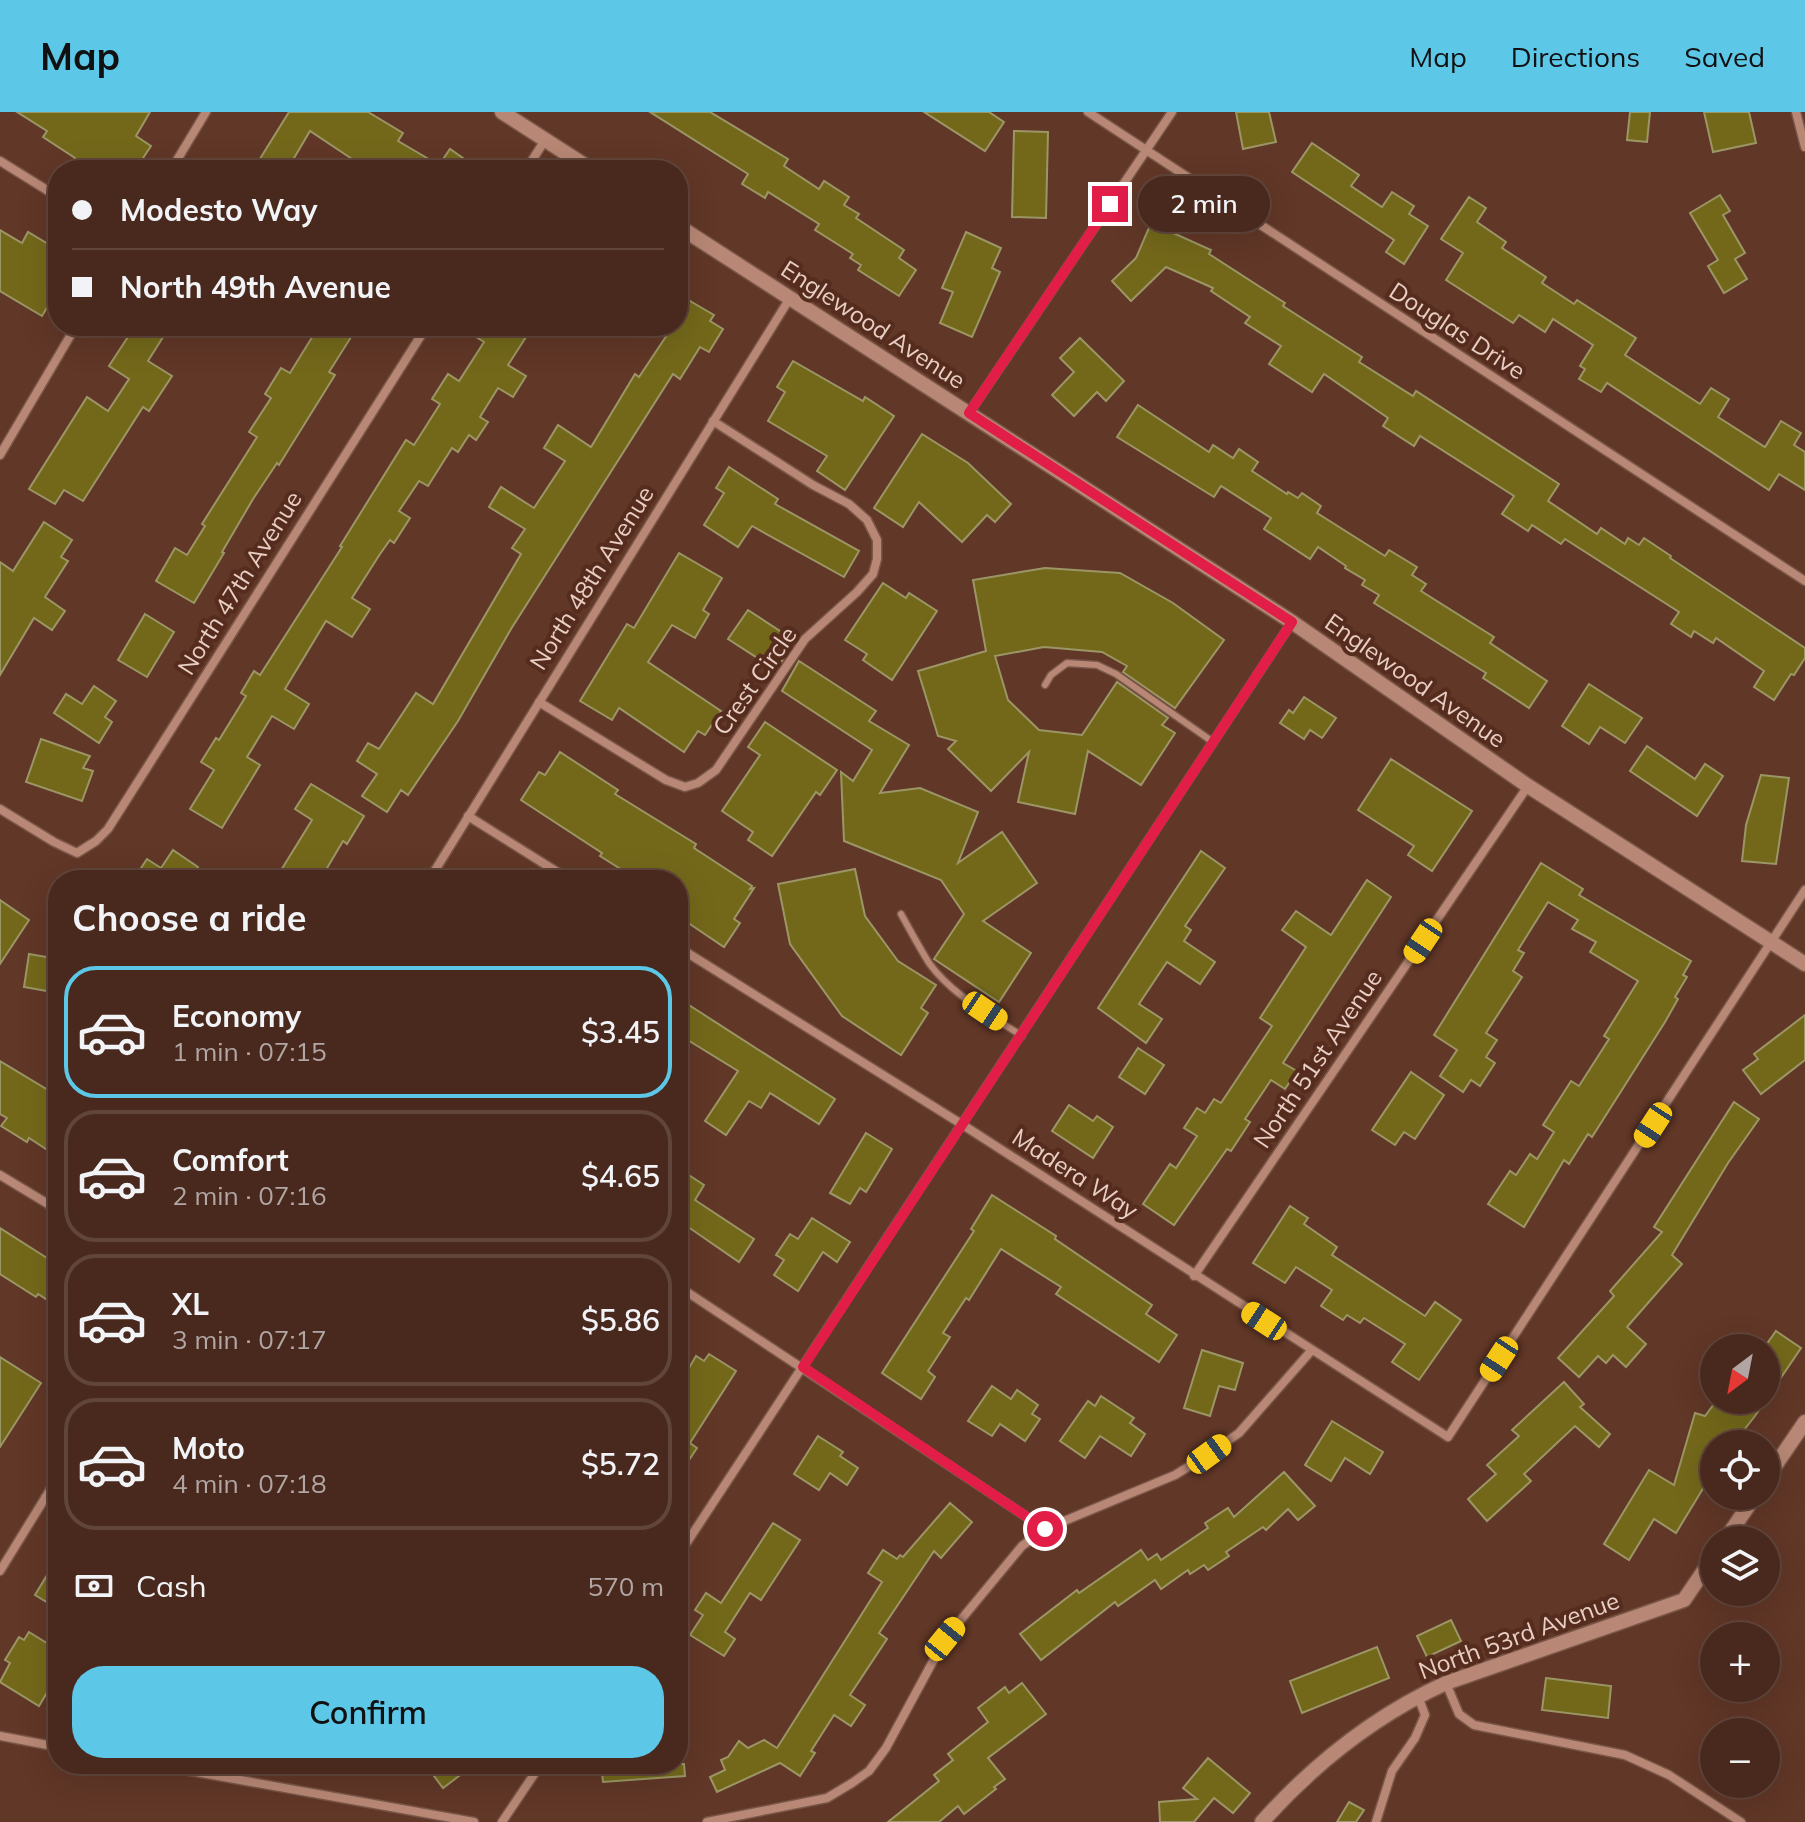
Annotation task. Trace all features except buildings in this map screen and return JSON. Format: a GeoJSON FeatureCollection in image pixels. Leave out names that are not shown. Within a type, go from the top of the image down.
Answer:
{"type":"FeatureCollection","features":[{"type":"Feature","properties":{"kind":"street"},"geometry":{"type":"LineString","coordinates":[[177,160],[206,112]]}},
{"type":"Feature","properties":{"kind":"street"},"geometry":{"type":"LineString","coordinates":[[502,112],[576,160]]}},
{"type":"Feature","properties":{"kind":"street","name":"Douglas Drive"},"geometry":{"type":"LineString","coordinates":[[1088,112],[1805,581]]}},
{"type":"Feature","properties":{"kind":"street"},"geometry":{"type":"LineString","coordinates":[[969,413],[1172,112]]}},
{"type":"Feature","properties":{"kind":"street"},"geometry":{"type":"LineString","coordinates":[[1796,112],[1805,147]]}},
{"type":"Feature","properties":{"kind":"street"},"geometry":{"type":"LineString","coordinates":[[532,160],[545,140]]}},
{"type":"Feature","properties":{"kind":"street"},"geometry":{"type":"LineString","coordinates":[[0,161],[48,191]]}},
{"type":"Feature","properties":{"kind":"street","name":"Englewood Avenue"},"geometry":{"type":"LineString","coordinates":[[688,232],[1292,622],[1528,786],[1805,964]]}},
{"type":"Feature","properties":{"kind":"street","name":"North 48th Avenue"},"geometry":{"type":"LineString","coordinates":[[435,870],[790,298]]}},
{"type":"Feature","properties":{"kind":"street"},"geometry":{"type":"LineString","coordinates":[[0,455],[70,336]]}},
{"type":"Feature","properties":{"kind":"street","name":"North 47th Avenue"},"geometry":{"type":"LineString","coordinates":[[0,809],[77,853],[108,829],[421,336]]}},
{"type":"Feature","properties":{"kind":"street","name":"Crest Circle"},"geometry":{"type":"LineString","coordinates":[[539,702],[666,780],[685,787],[698,783],[716,770],[730,752],[805,639],[873,574],[877,540],[867,520],[849,504],[713,421]]}},
{"type":"Feature","properties":{"kind":"street"},"geometry":{"type":"LineString","coordinates":[[688,1541],[1292,622]]}},
{"type":"Feature","properties":{"kind":"street","name":"North 51st Avenue"},"geometry":{"type":"LineString","coordinates":[[1194,1276],[1528,786]]}},
{"type":"Feature","properties":{"kind":"street"},"geometry":{"type":"LineString","coordinates":[[468,816],[554,870]]}},
{"type":"Feature","properties":{"kind":"street"},"geometry":{"type":"LineString","coordinates":[[1772,943],[1805,890]]}},
{"type":"Feature","properties":{"kind":"street","name":"Madera Way"},"geometry":{"type":"LineString","coordinates":[[688,953],[963,1125],[1448,1437],[1772,943]]}},
{"type":"Feature","properties":{"kind":"street"},"geometry":{"type":"LineString","coordinates":[[0,1175],[48,1204]]}},
{"type":"Feature","properties":{"kind":"street"},"geometry":{"type":"LineString","coordinates":[[688,1292],[1045,1529]]}},
{"type":"Feature","properties":{"kind":"street"},"geometry":{"type":"LineString","coordinates":[[707,1822],[827,1798],[869,1771],[886,1748],[945,1639],[1022,1546],[1045,1529],[1175,1475],[1209,1454],[1239,1433],[1311,1351]]}},
{"type":"Feature","properties":{"kind":"street"},"geometry":{"type":"LineString","coordinates":[[1780,1459],[1805,1422]]}},
{"type":"Feature","properties":{"kind":"street"},"geometry":{"type":"LineString","coordinates":[[0,1571],[48,1493]]}},
{"type":"Feature","properties":{"kind":"street","name":"North 53rd Avenue"},"geometry":{"type":"LineString","coordinates":[[1262,1822],[1300,1782],[1364,1730],[1418,1696],[1446,1683],[1684,1600],[1700,1577]]}},
{"type":"Feature","properties":{"kind":"street"},"geometry":{"type":"LineString","coordinates":[[1446,1683],[1459,1714],[1474,1725],[1625,1755],[1669,1775],[1741,1822]]}},
{"type":"Feature","properties":{"kind":"street"},"geometry":{"type":"LineString","coordinates":[[1376,1822],[1392,1771],[1421,1727],[1425,1715],[1418,1696]]}},
{"type":"Feature","properties":{"kind":"street"},"geometry":{"type":"LineString","coordinates":[[0,1736],[48,1745]]}},
{"type":"Feature","properties":{"kind":"street"},"geometry":{"type":"LineString","coordinates":[[207,1774],[474,1822]]}},
{"type":"Feature","properties":{"kind":"street"},"geometry":{"type":"LineString","coordinates":[[502,1822],[534,1774]]}},
{"type":"Feature","properties":{"kind":"lane"},"geometry":{"type":"LineString","coordinates":[[1045,685],[1051,675],[1067,663],[1097,665],[1116,674],[1213,742]]}},
{"type":"Feature","properties":{"kind":"lane"},"geometry":{"type":"LineString","coordinates":[[901,914],[930,964],[948,984],[1022,1036]]}},
{"type":"Feature","properties":{"kind":"route"},"geometry":{"type":"LineString","coordinates":[[1045,1529],[803,1367],[1292,622],[969,413],[1110,204]]}}]}
